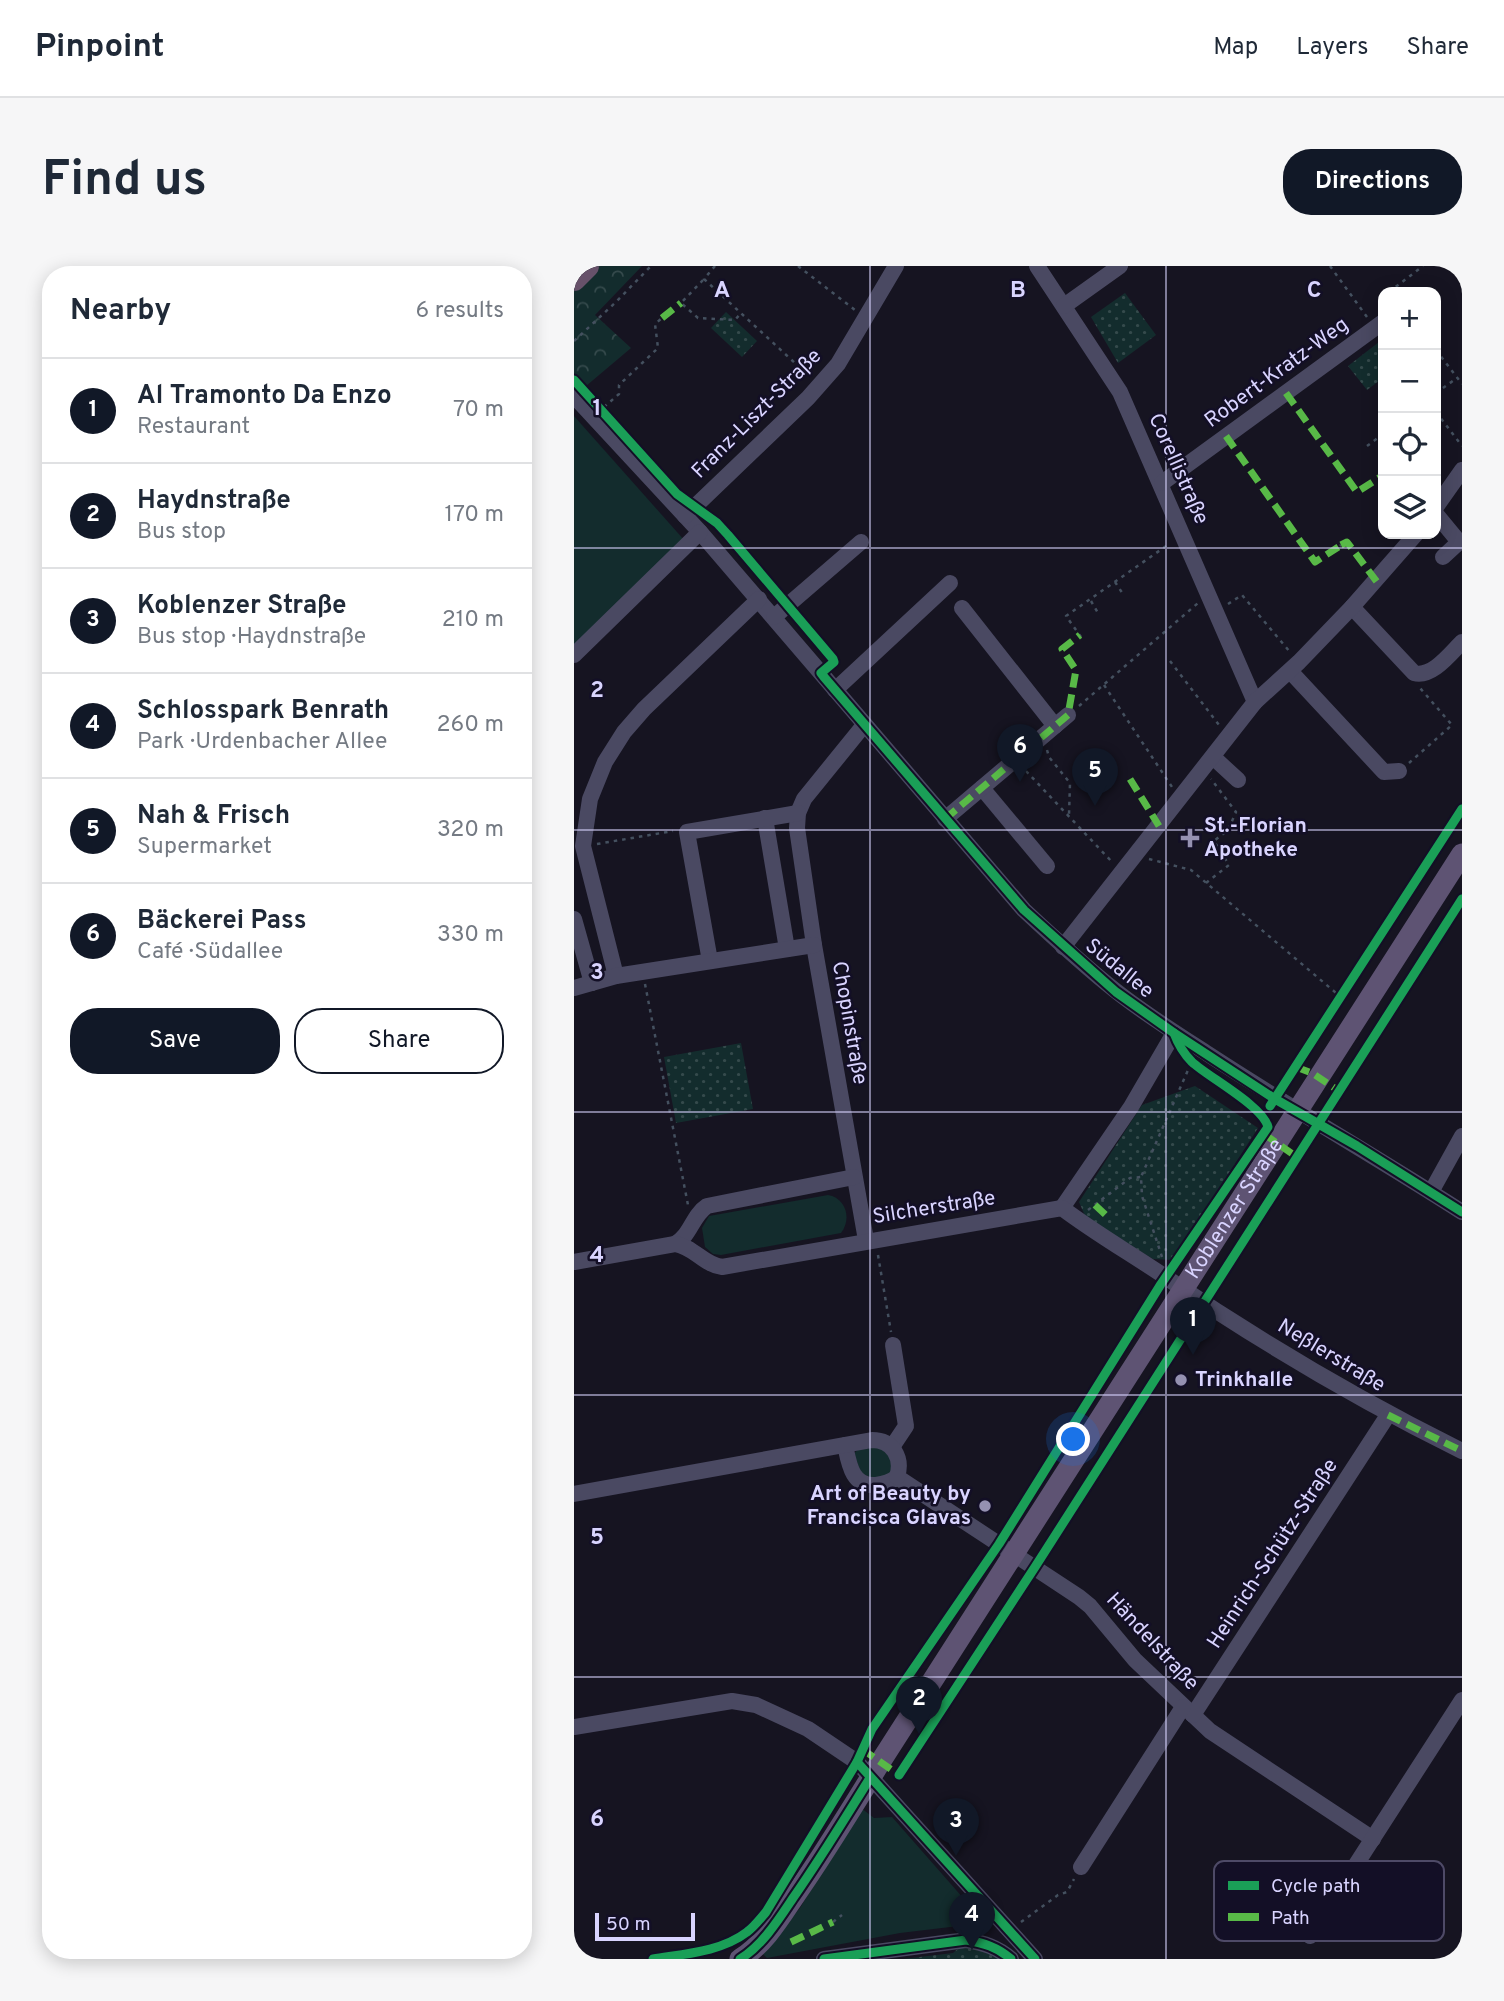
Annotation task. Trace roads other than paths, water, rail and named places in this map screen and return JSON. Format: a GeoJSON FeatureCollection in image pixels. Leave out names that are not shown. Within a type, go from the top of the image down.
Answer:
{"type":"FeatureCollection","features":[{"type":"Feature","properties":{"kind":"highway"},"geometry":{"type":"LineString","coordinates":[[574,279],[587,266]]}},
{"type":"Feature","properties":{"kind":"main road","name":"Koblenzer Straße"},"geometry":{"type":"LineString","coordinates":[[741,1959],[775,1924],[822,1856],[1014,1554],[1174,1284],[1298,1111],[1462,854]]}},
{"type":"Feature","properties":{"kind":"street","name":"Franz-Liszt-Straße"},"geometry":{"type":"LineString","coordinates":[[685,516],[819,386],[838,363],[896,266]]}},
{"type":"Feature","properties":{"kind":"street","name":"Corellistraße"},"geometry":{"type":"LineString","coordinates":[[1037,266],[1120,392],[1162,482],[1255,702]]}},
{"type":"Feature","properties":{"kind":"street"},"geometry":{"type":"LineString","coordinates":[[1064,306],[1120,266]]}},
{"type":"Feature","properties":{"kind":"street","name":"Robert-Kratz-Weg"},"geometry":{"type":"LineString","coordinates":[[1162,482],[1378,326]]}},
{"type":"Feature","properties":{"kind":"street","name":"Südallee"},"geometry":{"type":"LineString","coordinates":[[574,396],[759,599],[1024,910],[1063,947],[1116,992],[1174,1033],[1462,1212]]}},
{"type":"Feature","properties":{"kind":"street"},"geometry":{"type":"LineString","coordinates":[[1441,500],[1462,470]]}},
{"type":"Feature","properties":{"kind":"street"},"geometry":{"type":"LineString","coordinates":[[1441,520],[1459,542],[1443,557]]}},
{"type":"Feature","properties":{"kind":"street"},"geometry":{"type":"LineString","coordinates":[[574,655],[700,532]]}},
{"type":"Feature","properties":{"kind":"street"},"geometry":{"type":"LineString","coordinates":[[1063,947],[1255,702],[1295,667],[1413,539]]}},
{"type":"Feature","properties":{"kind":"street"},"geometry":{"type":"LineString","coordinates":[[774,617],[861,542]]}},
{"type":"Feature","properties":{"kind":"street"},"geometry":{"type":"LineString","coordinates":[[835,690],[950,583]]}},
{"type":"Feature","properties":{"kind":"street"},"geometry":{"type":"LineString","coordinates":[[616,976],[579,848],[590,799],[605,762],[624,732],[644,709],[759,599]]}},
{"type":"Feature","properties":{"kind":"street"},"geometry":{"type":"LineString","coordinates":[[1352,607],[1414,673],[1419,675],[1429,672],[1462,642]]}},
{"type":"Feature","properties":{"kind":"street"},"geometry":{"type":"LineString","coordinates":[[962,608],[1055,726]]}},
{"type":"Feature","properties":{"kind":"street"},"geometry":{"type":"LineString","coordinates":[[1295,667],[1384,772],[1399,771]]}},
{"type":"Feature","properties":{"kind":"street"},"geometry":{"type":"LineString","coordinates":[[945,819],[1068,715]]}},
{"type":"Feature","properties":{"kind":"street"},"geometry":{"type":"LineString","coordinates":[[710,961],[687,832],[798,813],[810,790],[864,724]]}},
{"type":"Feature","properties":{"kind":"street"},"geometry":{"type":"LineString","coordinates":[[1208,763],[1238,780]]}},
{"type":"Feature","properties":{"kind":"street"},"geometry":{"type":"LineString","coordinates":[[982,788],[1047,866]]}},
{"type":"Feature","properties":{"kind":"street","name":"Chopinstraße"},"geometry":{"type":"LineString","coordinates":[[798,813],[797,828],[814,944],[854,1177],[870,1240]]}},
{"type":"Feature","properties":{"kind":"street"},"geometry":{"type":"LineString","coordinates":[[765,818],[788,949]]}},
{"type":"Feature","properties":{"kind":"street"},"geometry":{"type":"LineString","coordinates":[[574,919],[592,983]]}},
{"type":"Feature","properties":{"kind":"street"},"geometry":{"type":"LineString","coordinates":[[574,988],[616,976],[814,944]]}},
{"type":"Feature","properties":{"kind":"street"},"geometry":{"type":"LineString","coordinates":[[1174,1033],[1131,1107],[1062,1208],[1174,1284]]}},
{"type":"Feature","properties":{"kind":"street"},"geometry":{"type":"LineString","coordinates":[[1431,1192],[1462,1136]]}},
{"type":"Feature","properties":{"kind":"street"},"geometry":{"type":"LineString","coordinates":[[574,1262],[675,1244],[685,1238],[699,1213],[707,1206],[854,1177]]}},
{"type":"Feature","properties":{"kind":"street","name":"Silcherstraße"},"geometry":{"type":"LineString","coordinates":[[675,1244],[685,1246],[713,1265],[722,1267],[1062,1208]]}},
{"type":"Feature","properties":{"kind":"street","name":"Neßlerstraße"},"geometry":{"type":"LineString","coordinates":[[1174,1284],[1388,1415],[1462,1451]]}},
{"type":"Feature","properties":{"kind":"street"},"geometry":{"type":"LineString","coordinates":[[892,1447],[906,1426],[893,1345]]}},
{"type":"Feature","properties":{"kind":"street","name":"Heinrich-Schütz-Straße"},"geometry":{"type":"LineString","coordinates":[[1081,1867],[1388,1415]]}},
{"type":"Feature","properties":{"kind":"street"},"geometry":{"type":"LineString","coordinates":[[574,1494],[845,1445],[880,1440],[892,1447],[899,1461],[897,1478],[881,1484],[867,1485],[859,1481],[852,1471],[845,1445]]}},
{"type":"Feature","properties":{"kind":"street","name":"Händelstraße"},"geometry":{"type":"LineString","coordinates":[[897,1478],[1090,1606],[1135,1660],[1188,1711],[1231,1747],[1374,1839]]}},
{"type":"Feature","properties":{"kind":"street"},"geometry":{"type":"LineString","coordinates":[[1359,1861],[1462,1700]]}},
{"type":"Feature","properties":{"kind":"street"},"geometry":{"type":"LineString","coordinates":[[574,1727],[732,1701],[756,1705],[808,1729],[857,1762],[984,1912],[1005,1954]]}},
{"type":"Feature","properties":{"kind":"street"},"geometry":{"type":"LineString","coordinates":[[984,1912],[1010,1931],[1034,1959]]}},
{"type":"Feature","properties":{"kind":"street"},"geometry":{"type":"LineString","coordinates":[[824,1959],[966,1940],[982,1943],[1005,1954]]}},
{"type":"Feature","properties":{"kind":"place","name":"Bäckerei Pass"},"geometry":{"type":"Point","coordinates":[1020,782]}},
{"type":"Feature","properties":{"kind":"place","name":"Nah & Frisch"},"geometry":{"type":"Point","coordinates":[1095,806]}},
{"type":"Feature","properties":{"kind":"place","name":"St.-Florian Apotheke"},"geometry":{"type":"Point","coordinates":[1190,838]}},
{"type":"Feature","properties":{"kind":"place","name":"Al Tramonto Da Enzo"},"geometry":{"type":"Point","coordinates":[1193,1355]}},
{"type":"Feature","properties":{"kind":"place","name":"Trinkhalle"},"geometry":{"type":"Point","coordinates":[1181,1380]}},
{"type":"Feature","properties":{"kind":"place","name":"Art of Beauty by Francisca Glavas"},"geometry":{"type":"Point","coordinates":[985,1506]}},
{"type":"Feature","properties":{"kind":"place","name":"Haydnstraße"},"geometry":{"type":"Point","coordinates":[919,1734]}},
{"type":"Feature","properties":{"kind":"place","name":"Koblenzer Straße"},"geometry":{"type":"Point","coordinates":[956,1856]}},
{"type":"Feature","properties":{"kind":"place","name":"Schlosspark Benrath"},"geometry":{"type":"Point","coordinates":[972,1950]}}]}
